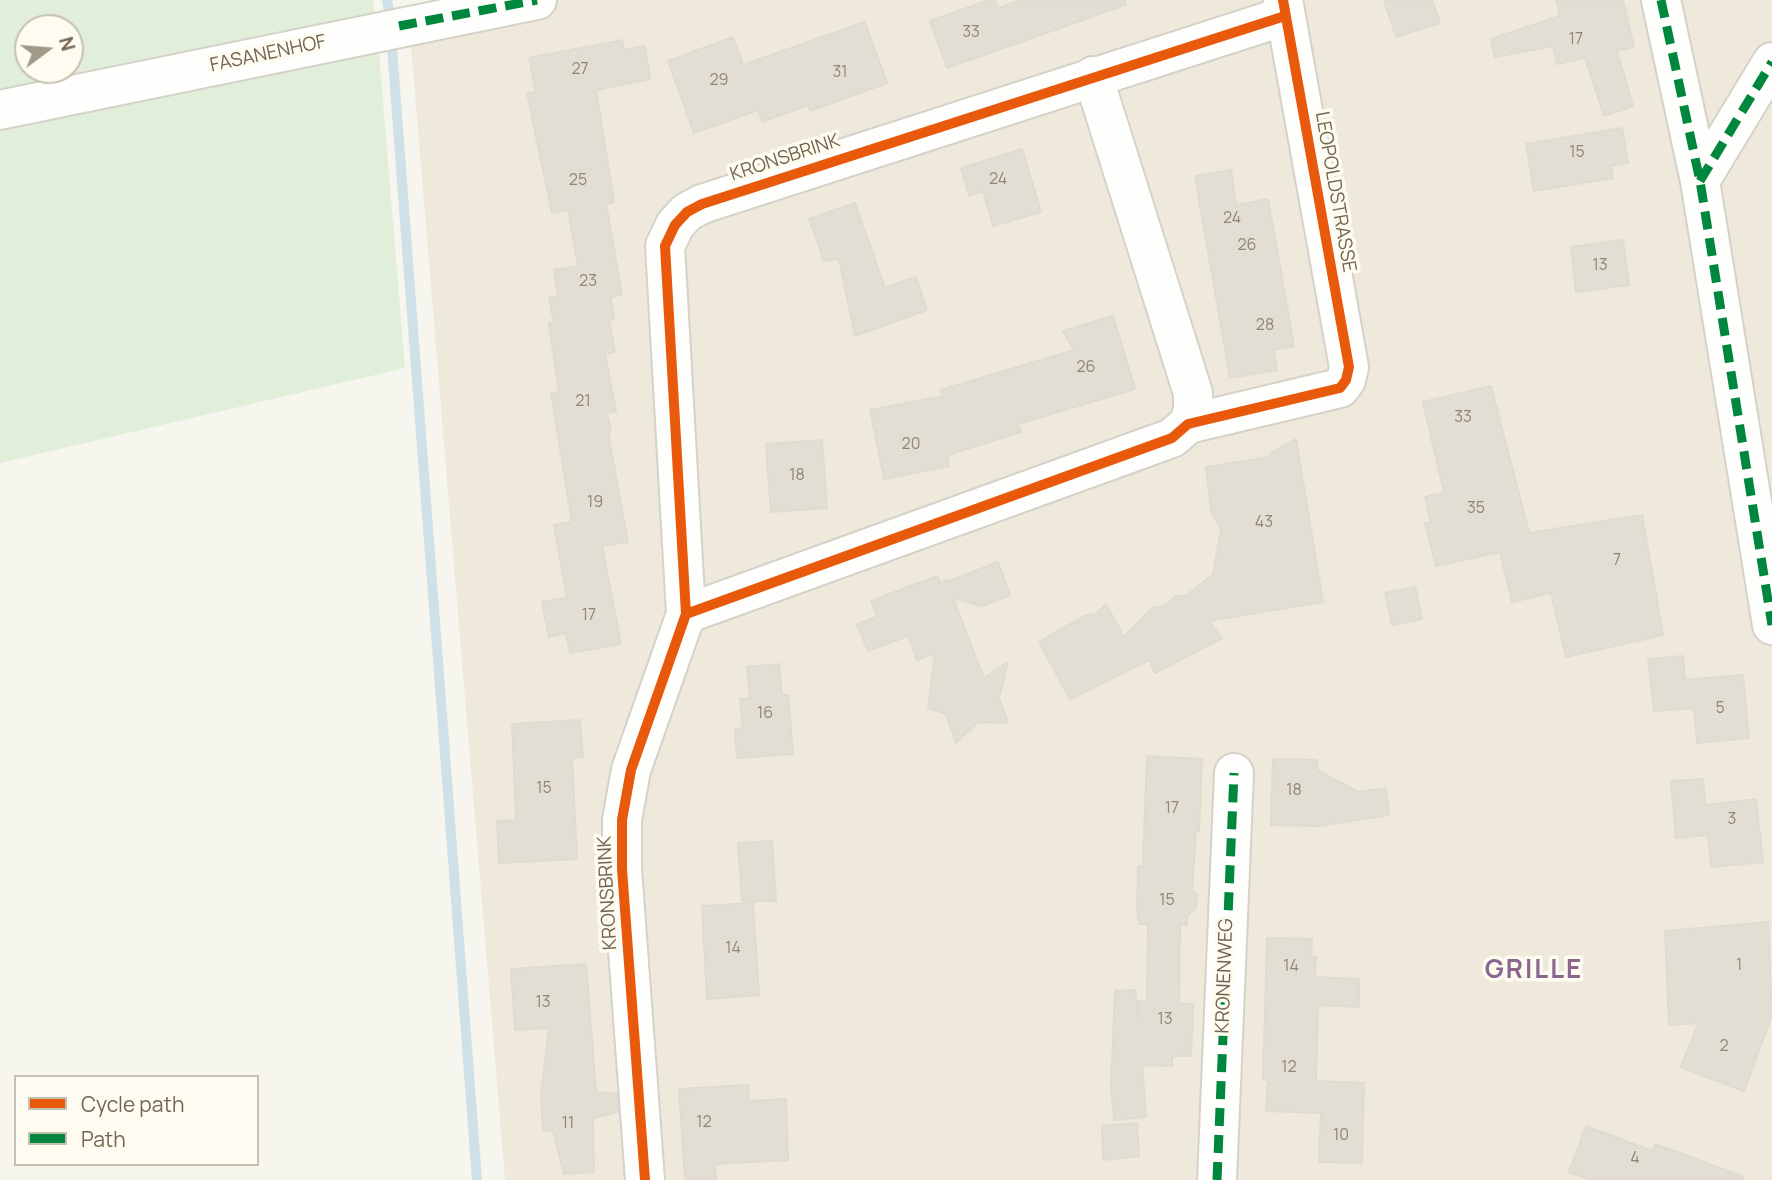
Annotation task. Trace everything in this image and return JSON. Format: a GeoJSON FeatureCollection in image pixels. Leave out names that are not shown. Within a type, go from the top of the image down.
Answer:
{"type":"FeatureCollection","features":[{"type":"Feature","properties":{"kind":"street","name":"FASANENHOF"},"geometry":{"type":"LineString","coordinates":[[0,110],[399,26],[537,0]]}},
{"type":"Feature","properties":{"kind":"street"},"geometry":{"type":"LineString","coordinates":[[1661,0],[1700,181],[1772,625]]}},
{"type":"Feature","properties":{"kind":"street","name":"KRONSBRINK"},"geometry":{"type":"LineString","coordinates":[[645,1180],[622,869],[622,820],[631,770],[686,614],[665,246],[675,226],[687,212],[702,204],[1093,76],[1284,8]]}},
{"type":"Feature","properties":{"kind":"street","name":"LEOPOLDSTRASSE"},"geometry":{"type":"LineString","coordinates":[[1188,424],[1340,388],[1346,380],[1349,367],[1284,8]]}},
{"type":"Feature","properties":{"kind":"street"},"geometry":{"type":"LineString","coordinates":[[1700,181],[1772,62]]}},
{"type":"Feature","properties":{"kind":"street"},"geometry":{"type":"LineString","coordinates":[[686,614],[1172,438],[1188,424],[1193,393],[1093,76]]}},
{"type":"Feature","properties":{"kind":"street","name":"KRONENWEG"},"geometry":{"type":"LineString","coordinates":[[1217,1180],[1234,773]]}},
{"type":"Feature","properties":{"kind":"shaded area"},"geometry":{"type":"Polygon","coordinates":[[[522,0],[1772,0],[1772,1180],[505,1180],[409,22],[522,0]]]}},
{"type":"Feature","properties":{"kind":"green space"},"geometry":{"type":"Polygon","coordinates":[[[0,0],[373,0],[376,24],[84,83],[84,14],[14,14],[14,84],[79,84],[0,100],[0,0]]]}},
{"type":"Feature","properties":{"kind":"green space"},"geometry":{"type":"Polygon","coordinates":[[[378,40],[405,368],[0,463],[0,121],[378,40]]]}},
{"type":"Feature","properties":{"kind":"building"},"geometry":{"type":"Polygon","coordinates":[[[995,0],[998,8],[1021,0],[1125,0],[1125,5],[947,68],[930,21],[995,0]]]}},
{"type":"Feature","properties":{"kind":"building"},"geometry":{"type":"Polygon","coordinates":[[[1384,0],[1432,0],[1440,23],[1396,37],[1384,0]]]}},
{"type":"Feature","properties":{"kind":"building"},"geometry":{"type":"Polygon","coordinates":[[[1556,0],[1623,0],[1634,47],[1617,51],[1633,106],[1604,116],[1585,58],[1557,64],[1553,46],[1495,57],[1491,39],[1560,16],[1556,0]]]}},
{"type":"Feature","properties":{"kind":"building"},"geometry":{"type":"Polygon","coordinates":[[[865,22],[887,83],[810,111],[808,105],[762,122],[758,110],[694,133],[668,61],[733,37],[743,65],[865,22]]]}},
{"type":"Feature","properties":{"kind":"building"},"geometry":{"type":"Polygon","coordinates":[[[622,40],[624,50],[645,46],[650,79],[596,90],[614,202],[606,204],[622,294],[611,297],[614,319],[609,320],[615,352],[605,354],[616,411],[607,413],[611,432],[608,433],[628,542],[602,546],[621,644],[570,653],[566,633],[549,637],[542,602],[567,598],[554,525],[572,522],[551,393],[559,392],[549,323],[554,322],[549,298],[558,296],[554,270],[578,266],[568,210],[552,213],[527,93],[536,92],[529,58],[622,40]]]}},
{"type":"Feature","properties":{"kind":"building"},"geometry":{"type":"Polygon","coordinates":[[[1622,128],[1628,163],[1611,166],[1613,178],[1534,191],[1526,144],[1622,128]]]}},
{"type":"Feature","properties":{"kind":"building"},"geometry":{"type":"Polygon","coordinates":[[[1022,149],[1041,212],[993,226],[983,191],[969,196],[961,168],[1022,149]]]}},
{"type":"Feature","properties":{"kind":"building"},"geometry":{"type":"Polygon","coordinates":[[[1231,170],[1236,205],[1268,199],[1294,346],[1274,350],[1277,370],[1230,378],[1195,176],[1231,170]]]}},
{"type":"Feature","properties":{"kind":"building"},"geometry":{"type":"Polygon","coordinates":[[[855,203],[885,288],[916,277],[927,310],[855,336],[839,259],[824,261],[809,219],[855,203]]]}},
{"type":"Feature","properties":{"kind":"building"},"geometry":{"type":"Polygon","coordinates":[[[1623,240],[1629,285],[1576,292],[1571,247],[1623,240]]]}},
{"type":"Feature","properties":{"kind":"building"},"geometry":{"type":"Polygon","coordinates":[[[1113,316],[1135,389],[1018,424],[1021,432],[947,455],[949,466],[884,479],[870,410],[943,396],[941,390],[1074,350],[1063,331],[1113,316]]]}},
{"type":"Feature","properties":{"kind":"building"},"geometry":{"type":"Polygon","coordinates":[[[1491,386],[1529,533],[1642,515],[1663,635],[1566,657],[1551,593],[1512,602],[1500,552],[1436,566],[1425,523],[1431,522],[1425,497],[1444,493],[1423,402],[1491,386]]]}},
{"type":"Feature","properties":{"kind":"building"},"geometry":{"type":"Polygon","coordinates":[[[1296,439],[1323,602],[1208,621],[1222,638],[1155,673],[1149,660],[1070,699],[1039,642],[1084,616],[1096,614],[1106,604],[1124,637],[1152,608],[1164,607],[1174,597],[1187,595],[1213,574],[1221,529],[1211,511],[1206,467],[1270,457],[1270,454],[1296,439]]]}},
{"type":"Feature","properties":{"kind":"building"},"geometry":{"type":"Polygon","coordinates":[[[822,440],[827,508],[771,512],[766,444],[822,440]]]}},
{"type":"Feature","properties":{"kind":"building"},"geometry":{"type":"Polygon","coordinates":[[[998,562],[1010,595],[982,606],[953,598],[984,678],[1008,662],[999,698],[1008,723],[978,722],[956,743],[946,714],[928,708],[935,653],[917,660],[908,636],[868,651],[857,624],[877,617],[871,601],[937,576],[941,584],[946,579],[947,582],[998,562]]]}},
{"type":"Feature","properties":{"kind":"building"},"geometry":{"type":"Polygon","coordinates":[[[1415,587],[1422,619],[1392,625],[1385,593],[1415,587]]]}},
{"type":"Feature","properties":{"kind":"building"},"geometry":{"type":"Polygon","coordinates":[[[1683,656],[1685,680],[1743,675],[1749,738],[1697,743],[1694,708],[1654,711],[1648,659],[1683,656]]]}},
{"type":"Feature","properties":{"kind":"building"},"geometry":{"type":"Polygon","coordinates":[[[779,664],[782,695],[788,695],[793,754],[737,758],[735,729],[743,728],[740,699],[750,698],[747,667],[779,664]]]}},
{"type":"Feature","properties":{"kind":"building"},"geometry":{"type":"Polygon","coordinates":[[[580,720],[583,757],[572,758],[577,859],[499,863],[497,821],[516,820],[512,724],[580,720]]]}},
{"type":"Feature","properties":{"kind":"building"},"geometry":{"type":"Polygon","coordinates":[[[1147,756],[1202,759],[1199,831],[1196,831],[1192,890],[1197,894],[1196,908],[1187,916],[1187,925],[1180,925],[1179,1003],[1193,1004],[1191,1056],[1172,1056],[1172,1066],[1142,1065],[1146,1117],[1114,1120],[1111,1087],[1115,991],[1135,990],[1138,1021],[1138,1001],[1147,1002],[1148,924],[1139,924],[1137,911],[1138,866],[1143,866],[1147,756]]]}},
{"type":"Feature","properties":{"kind":"building"},"geometry":{"type":"Polygon","coordinates":[[[1273,759],[1317,760],[1317,770],[1358,792],[1386,788],[1389,815],[1319,826],[1271,825],[1273,759]]]}},
{"type":"Feature","properties":{"kind":"building"},"geometry":{"type":"Polygon","coordinates":[[[1703,779],[1705,805],[1756,799],[1763,862],[1711,867],[1708,835],[1676,838],[1671,781],[1703,779]]]}},
{"type":"Feature","properties":{"kind":"building"},"geometry":{"type":"Polygon","coordinates":[[[772,841],[776,901],[742,901],[738,843],[772,841]]]}},
{"type":"Feature","properties":{"kind":"building"},"geometry":{"type":"Polygon","coordinates":[[[753,903],[759,995],[707,999],[702,906],[753,903]]]}},
{"type":"Feature","properties":{"kind":"building"},"geometry":{"type":"Polygon","coordinates":[[[1768,922],[1772,1015],[1744,1091],[1681,1067],[1698,1023],[1669,1025],[1665,931],[1768,922]]]}},
{"type":"Feature","properties":{"kind":"building"},"geometry":{"type":"Polygon","coordinates":[[[1267,938],[1312,939],[1311,956],[1316,957],[1315,977],[1359,979],[1359,1007],[1318,1005],[1316,1081],[1364,1083],[1362,1163],[1319,1162],[1321,1113],[1266,1111],[1268,1080],[1263,1080],[1267,938]]]}},
{"type":"Feature","properties":{"kind":"building"},"geometry":{"type":"Polygon","coordinates":[[[586,964],[596,1092],[617,1094],[618,1112],[593,1118],[594,1172],[564,1174],[553,1130],[543,1131],[541,1095],[549,1028],[515,1030],[511,969],[586,964]]]}},
{"type":"Feature","properties":{"kind":"building"},"geometry":{"type":"Polygon","coordinates":[[[748,1085],[749,1101],[786,1099],[788,1160],[715,1164],[716,1180],[685,1180],[679,1089],[748,1085]]]}},
{"type":"Feature","properties":{"kind":"building"},"geometry":{"type":"Polygon","coordinates":[[[1137,1123],[1139,1156],[1103,1160],[1102,1126],[1137,1123]]]}},
{"type":"Feature","properties":{"kind":"building"},"geometry":{"type":"Polygon","coordinates":[[[1586,1126],[1652,1151],[1655,1144],[1744,1177],[1743,1180],[1591,1180],[1569,1172],[1586,1126]]]}},
{"type":"Feature","properties":{"kind":"waterway"},"geometry":{"type":"LineString","coordinates":[[387,0],[389,12]]}},
{"type":"Feature","properties":{"kind":"waterway"},"geometry":{"type":"LineString","coordinates":[[392,48],[477,1180]]}},
{"type":"Feature","properties":{"kind":"marked path"},"geometry":{"type":"LineString","coordinates":[[399,26],[537,0]]}},
{"type":"Feature","properties":{"kind":"marked path"},"geometry":{"type":"LineString","coordinates":[[1661,0],[1700,181],[1772,625]]}},
{"type":"Feature","properties":{"kind":"marked path"},"geometry":{"type":"LineString","coordinates":[[1700,181],[1772,62]]}},
{"type":"Feature","properties":{"kind":"marked path"},"geometry":{"type":"LineString","coordinates":[[1217,1180],[1234,773]]}},
{"type":"Feature","properties":{"kind":"cycle path"},"geometry":{"type":"LineString","coordinates":[[645,1180],[622,869],[622,820],[631,770],[686,614],[1172,438],[1188,424],[1340,388],[1346,380],[1349,367],[1283,0]]}},
{"type":"Feature","properties":{"kind":"cycle path"},"geometry":{"type":"LineString","coordinates":[[686,614],[665,246],[675,225],[687,212],[702,204],[1285,16]]}},
{"type":"Feature","properties":{"kind":"district","name":"GRILLE"},"geometry":{"type":"Point","coordinates":[1534,971]}}]}
